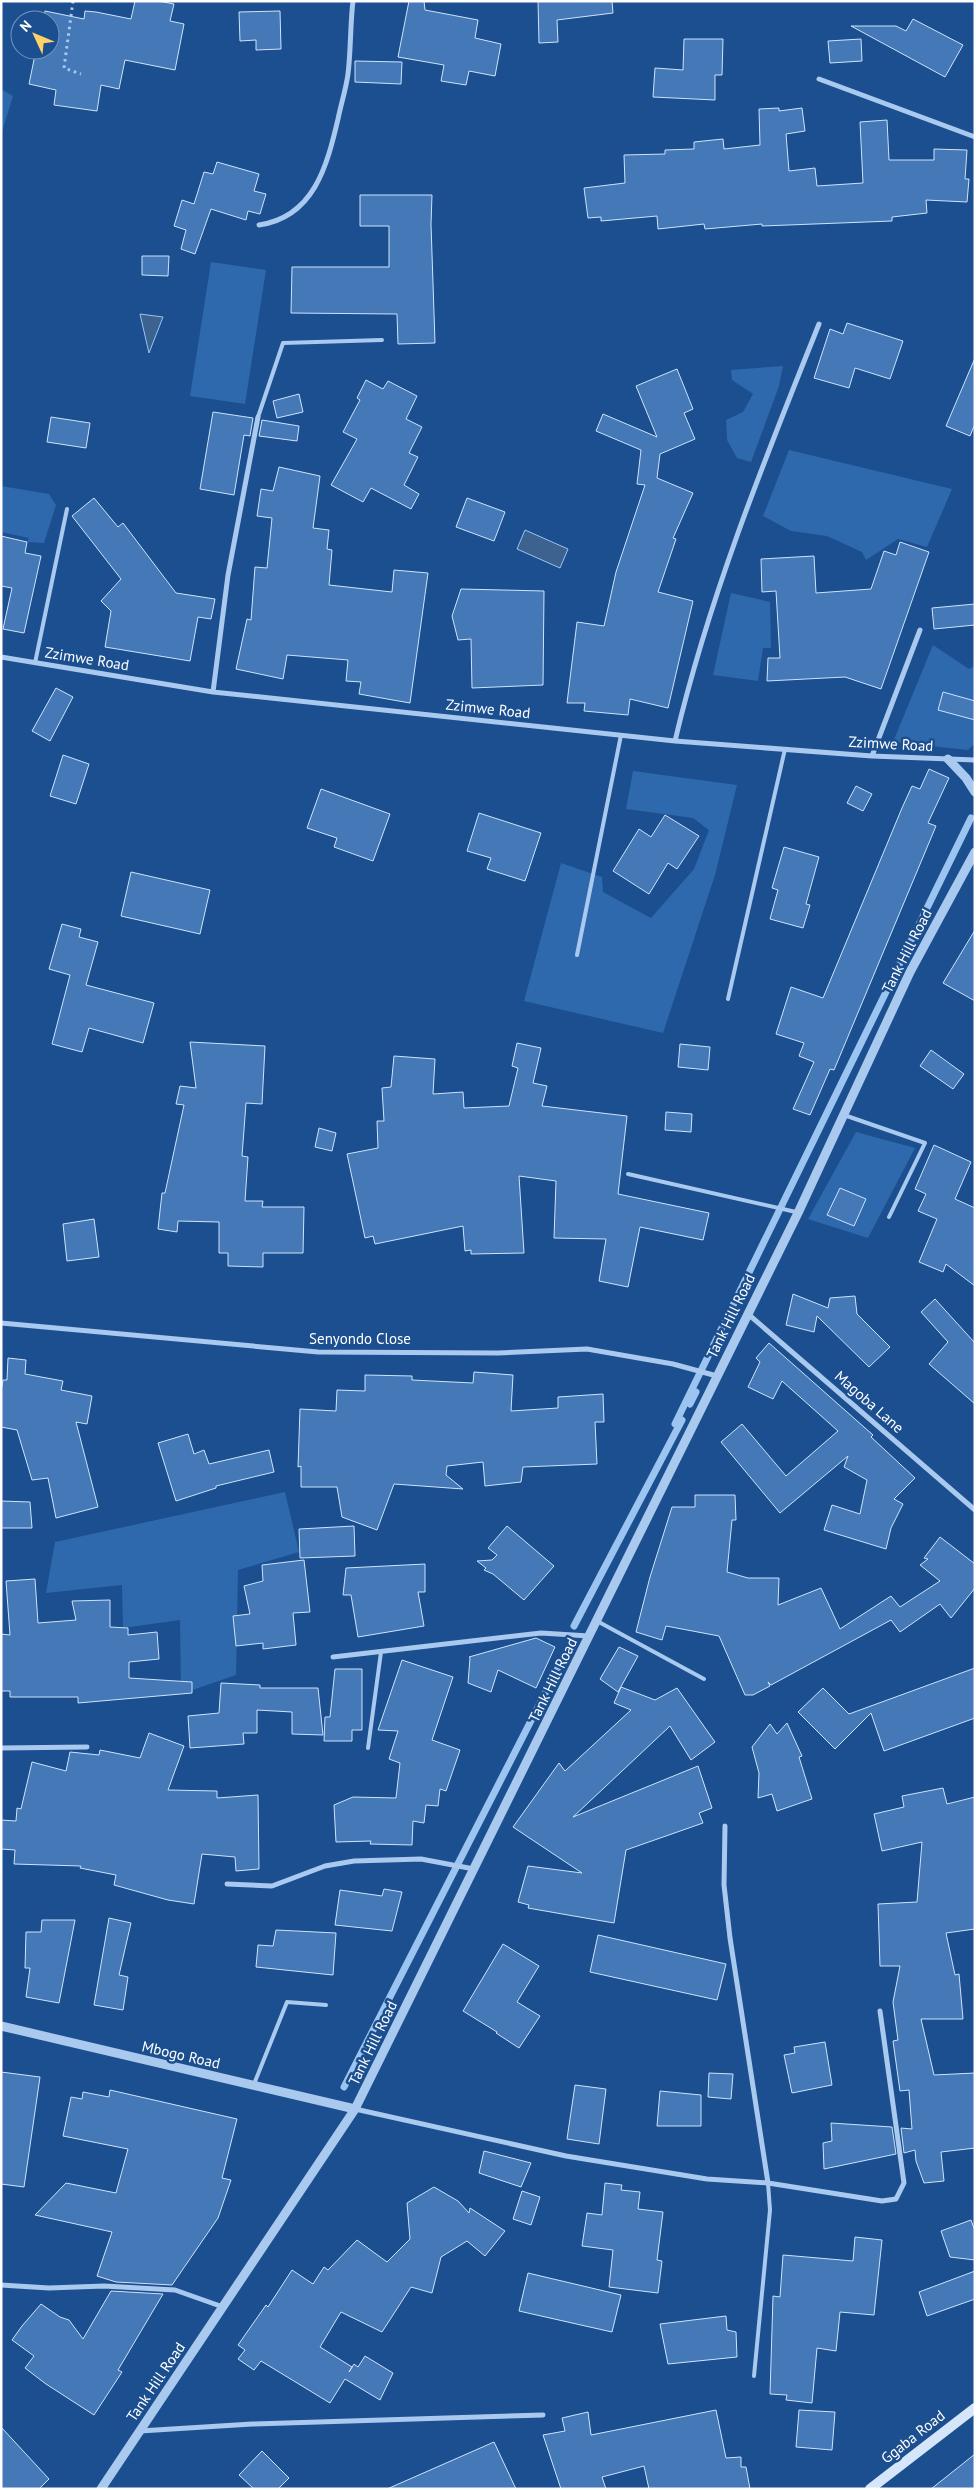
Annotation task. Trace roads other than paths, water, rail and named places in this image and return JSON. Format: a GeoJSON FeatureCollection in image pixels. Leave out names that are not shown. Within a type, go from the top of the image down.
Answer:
{"type":"FeatureCollection","features":[{"type":"Feature","properties":{"kind":"main road","name":"Ggaba Road"},"geometry":{"type":"LineString","coordinates":[[870,2489],[975,2408]]}},
{"type":"Feature","properties":{"kind":"street"},"geometry":{"type":"LineString","coordinates":[[259,226],[274,223],[295,210],[313,191],[323,175],[348,75],[353,1]]}},
{"type":"Feature","properties":{"kind":"street"},"geometry":{"type":"LineString","coordinates":[[819,79],[975,137]]}},
{"type":"Feature","properties":{"kind":"street"},"geometry":{"type":"LineString","coordinates":[[675,741],[687,691],[714,598],[754,486],[820,324]]}},
{"type":"Feature","properties":{"kind":"street"},"geometry":{"type":"LineString","coordinates":[[213,692],[228,575],[258,417]]}},
{"type":"Feature","properties":{"kind":"street"},"geometry":{"type":"LineString","coordinates":[[872,756],[920,630]]}},
{"type":"Feature","properties":{"kind":"street","name":"Zzimwe Road"},"geometry":{"type":"LineString","coordinates":[[1,657],[213,692],[675,741],[872,756],[975,760]]}},
{"type":"Feature","properties":{"kind":"street"},"geometry":{"type":"LineString","coordinates":[[948,759],[966,778],[975,792]]}},
{"type":"Feature","properties":{"kind":"street","name":"Tank Hill Road"},"geometry":{"type":"LineString","coordinates":[[101,2489],[355,2109],[798,1213],[910,972],[975,852]]}},
{"type":"Feature","properties":{"kind":"street","name":"Magoba Lane"},"geometry":{"type":"LineString","coordinates":[[747,1314],[975,1510]]}},
{"type":"Feature","properties":{"kind":"street","name":"Senyondo Close"},"geometry":{"type":"LineString","coordinates":[[1,1323],[318,1352],[498,1353],[587,1349],[673,1364],[717,1376]]}},
{"type":"Feature","properties":{"kind":"street"},"geometry":{"type":"LineString","coordinates":[[333,1657],[541,1633],[590,1636]]}},
{"type":"Feature","properties":{"kind":"street"},"geometry":{"type":"LineString","coordinates":[[1,1748],[87,1747]]}},
{"type":"Feature","properties":{"kind":"street"},"geometry":{"type":"LineString","coordinates":[[725,1826],[724,1885],[729,1929],[768,2183]]}},
{"type":"Feature","properties":{"kind":"street"},"geometry":{"type":"LineString","coordinates":[[227,1884],[272,1886],[325,1866],[354,1861],[421,1859],[474,1869]]}},
{"type":"Feature","properties":{"kind":"street"},"geometry":{"type":"LineString","coordinates":[[355,2109],[566,2156],[707,2179],[768,2183],[882,2201],[896,2199],[904,2183],[880,2011]]}},
{"type":"Feature","properties":{"kind":"street","name":"Mbogo Road"},"geometry":{"type":"LineString","coordinates":[[1,2026],[355,2109]]}},
{"type":"Feature","properties":{"kind":"street"},"geometry":{"type":"LineString","coordinates":[[1,2285],[49,2288],[104,2286],[175,2290],[223,2308]]}},
{"type":"Feature","properties":{"kind":"street"},"geometry":{"type":"LineString","coordinates":[[140,2431],[252,2424],[543,2416]]}},
{"type":"Feature","properties":{"kind":"lane"},"geometry":{"type":"LineString","coordinates":[[258,417],[283,343],[382,340]]}},
{"type":"Feature","properties":{"kind":"lane"},"geometry":{"type":"LineString","coordinates":[[35,663],[67,509]]}},
{"type":"Feature","properties":{"kind":"lane"},"geometry":{"type":"LineString","coordinates":[[577,955],[621,735]]}},
{"type":"Feature","properties":{"kind":"lane"},"geometry":{"type":"LineString","coordinates":[[728,999],[785,749]]}},
{"type":"Feature","properties":{"kind":"lane"},"geometry":{"type":"LineString","coordinates":[[844,1115],[925,1144],[889,1217]]}},
{"type":"Feature","properties":{"kind":"lane"},"geometry":{"type":"LineString","coordinates":[[628,1174],[798,1213]]}},
{"type":"Feature","properties":{"kind":"lane"},"geometry":{"type":"LineString","coordinates":[[597,1621],[704,1679]]}},
{"type":"Feature","properties":{"kind":"lane"},"geometry":{"type":"LineString","coordinates":[[368,1748],[381,1652]]}},
{"type":"Feature","properties":{"kind":"lane"},"geometry":{"type":"LineString","coordinates":[[253,2086],[286,2002],[326,2005]]}},
{"type":"Feature","properties":{"kind":"lane"},"geometry":{"type":"LineString","coordinates":[[754,2376],[770,2210],[768,2183]]}},
{"type":"Feature","properties":{"kind":"waterway"},"geometry":{"type":"LineString","coordinates":[[675,1424],[971,818]]}},
{"type":"Feature","properties":{"kind":"waterway"},"geometry":{"type":"LineString","coordinates":[[690,1404],[696,1392]]}},
{"type":"Feature","properties":{"kind":"waterway"},"geometry":{"type":"LineString","coordinates":[[574,1626],[682,1420]]}},
{"type":"Feature","properties":{"kind":"waterway"},"geometry":{"type":"LineString","coordinates":[[344,2087],[562,1660]]}}]}
